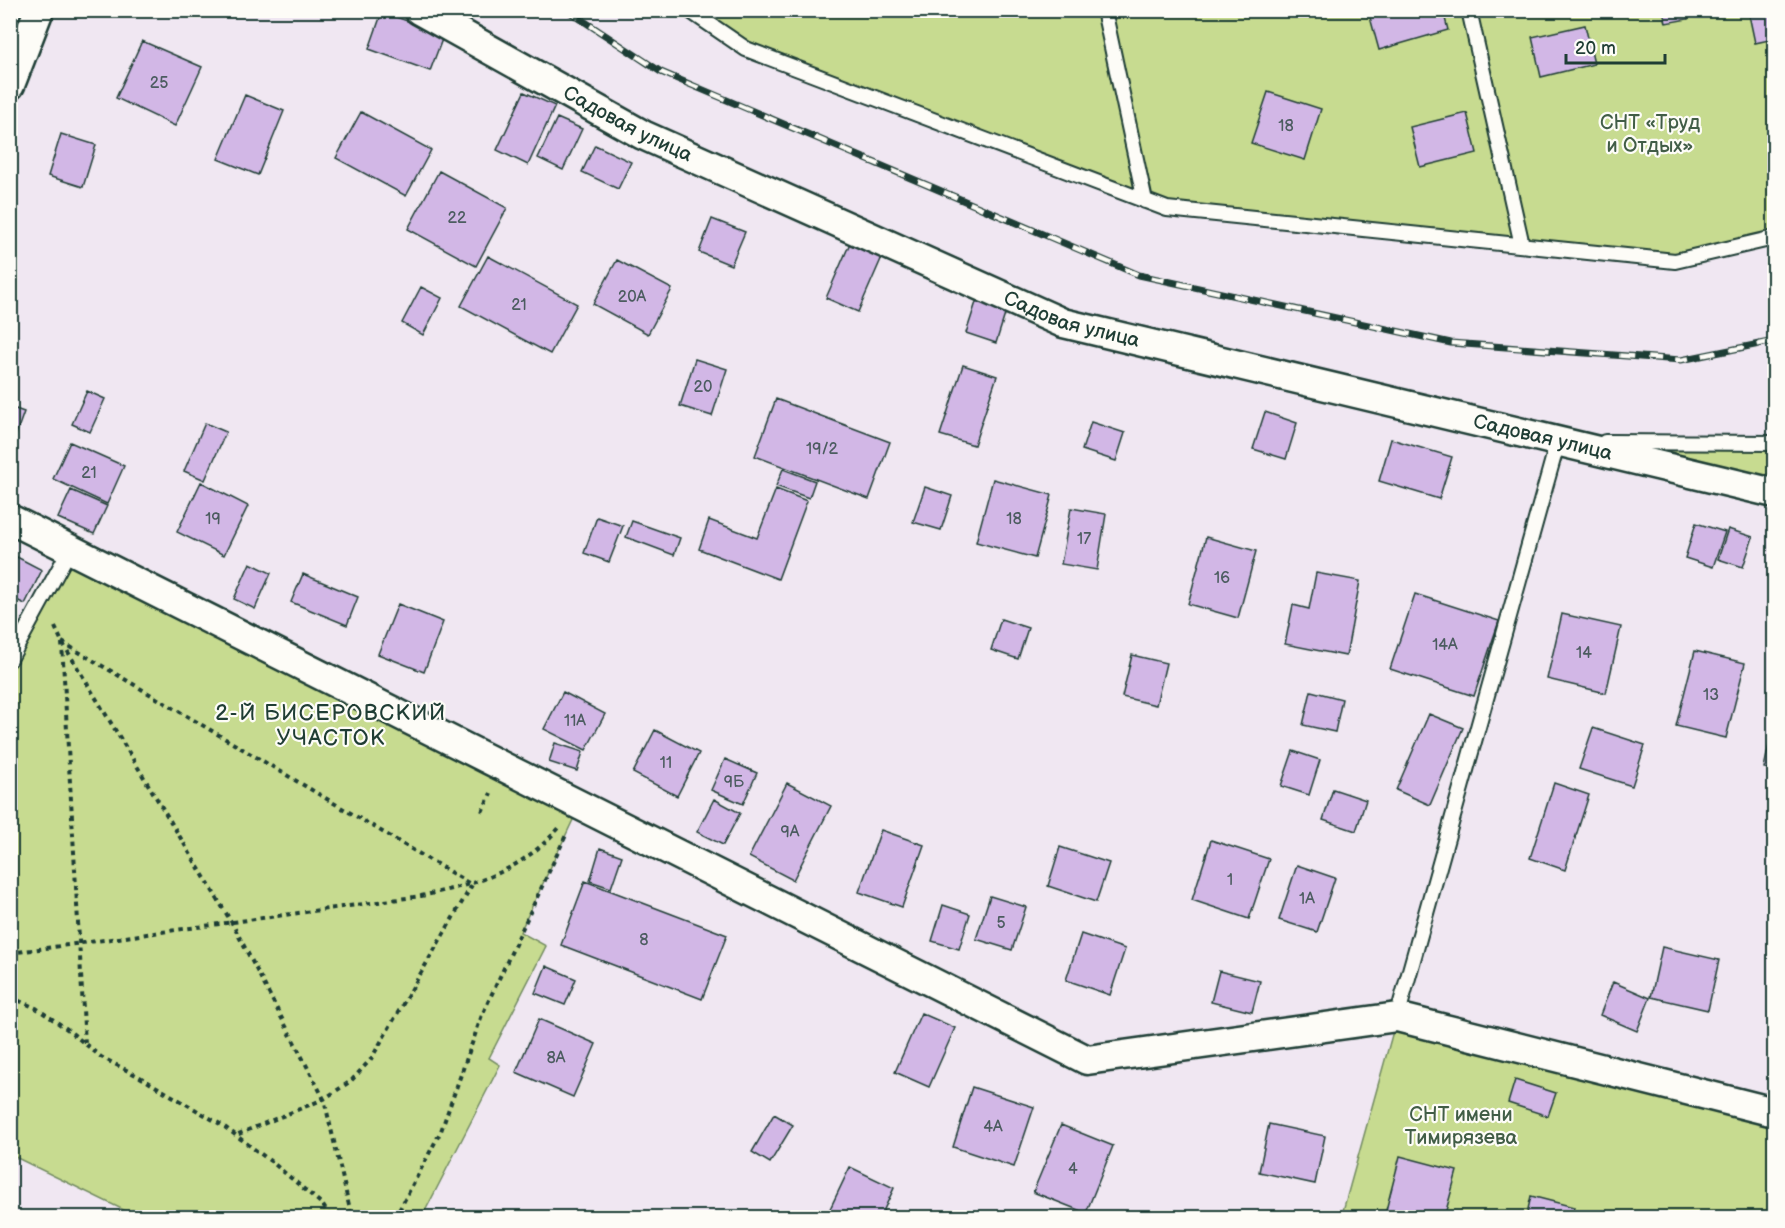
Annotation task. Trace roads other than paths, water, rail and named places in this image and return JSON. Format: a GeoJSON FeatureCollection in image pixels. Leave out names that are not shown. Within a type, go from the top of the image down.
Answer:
{"type":"FeatureCollection","features":[{"type":"Feature","properties":{"kind":"street"},"geometry":{"type":"LineString","coordinates":[[10,85],[39,10]]}},
{"type":"Feature","properties":{"kind":"street","name":"Садовая улица"},"geometry":{"type":"LineString","coordinates":[[419,10],[643,135],[1063,323],[1774,493]]}},
{"type":"Feature","properties":{"kind":"street"},"geometry":{"type":"LineString","coordinates":[[10,519],[1087,1060],[1396,1017],[1774,1112]]}},
{"type":"Feature","properties":{"kind":"lane"},"geometry":{"type":"LineString","coordinates":[[689,10],[746,49],[1167,209],[1675,261],[1774,238]]}},
{"type":"Feature","properties":{"kind":"lane"},"geometry":{"type":"LineString","coordinates":[[1104,10],[1145,201]]}},
{"type":"Feature","properties":{"kind":"lane"},"geometry":{"type":"LineString","coordinates":[[1469,10],[1522,245]]}},
{"type":"Feature","properties":{"kind":"lane"},"geometry":{"type":"LineString","coordinates":[[1396,1017],[1558,441],[1774,443]]}},
{"type":"Feature","properties":{"kind":"lane"},"geometry":{"type":"LineString","coordinates":[[10,659],[70,549]]}},
{"type":"Feature","properties":{"kind":"railway"},"geometry":{"type":"LineString","coordinates":[[567,10],[661,72],[1139,275],[1451,343],[1681,360],[1774,341]]}},
{"type":"Feature","properties":{"kind":"district","name":"2-Й БИСЕРОВСКИЙ УЧАСТОК"},"geometry":{"type":"Point","coordinates":[331,726]}},
{"type":"Feature","properties":{"kind":"park label","name":"СНТ «Труд и Отдых»"},"geometry":{"type":"Point","coordinates":[1650,134]}},
{"type":"Feature","properties":{"kind":"park label","name":"СНТ имени Тимирязева"},"geometry":{"type":"Point","coordinates":[1461,1126]}}]}
